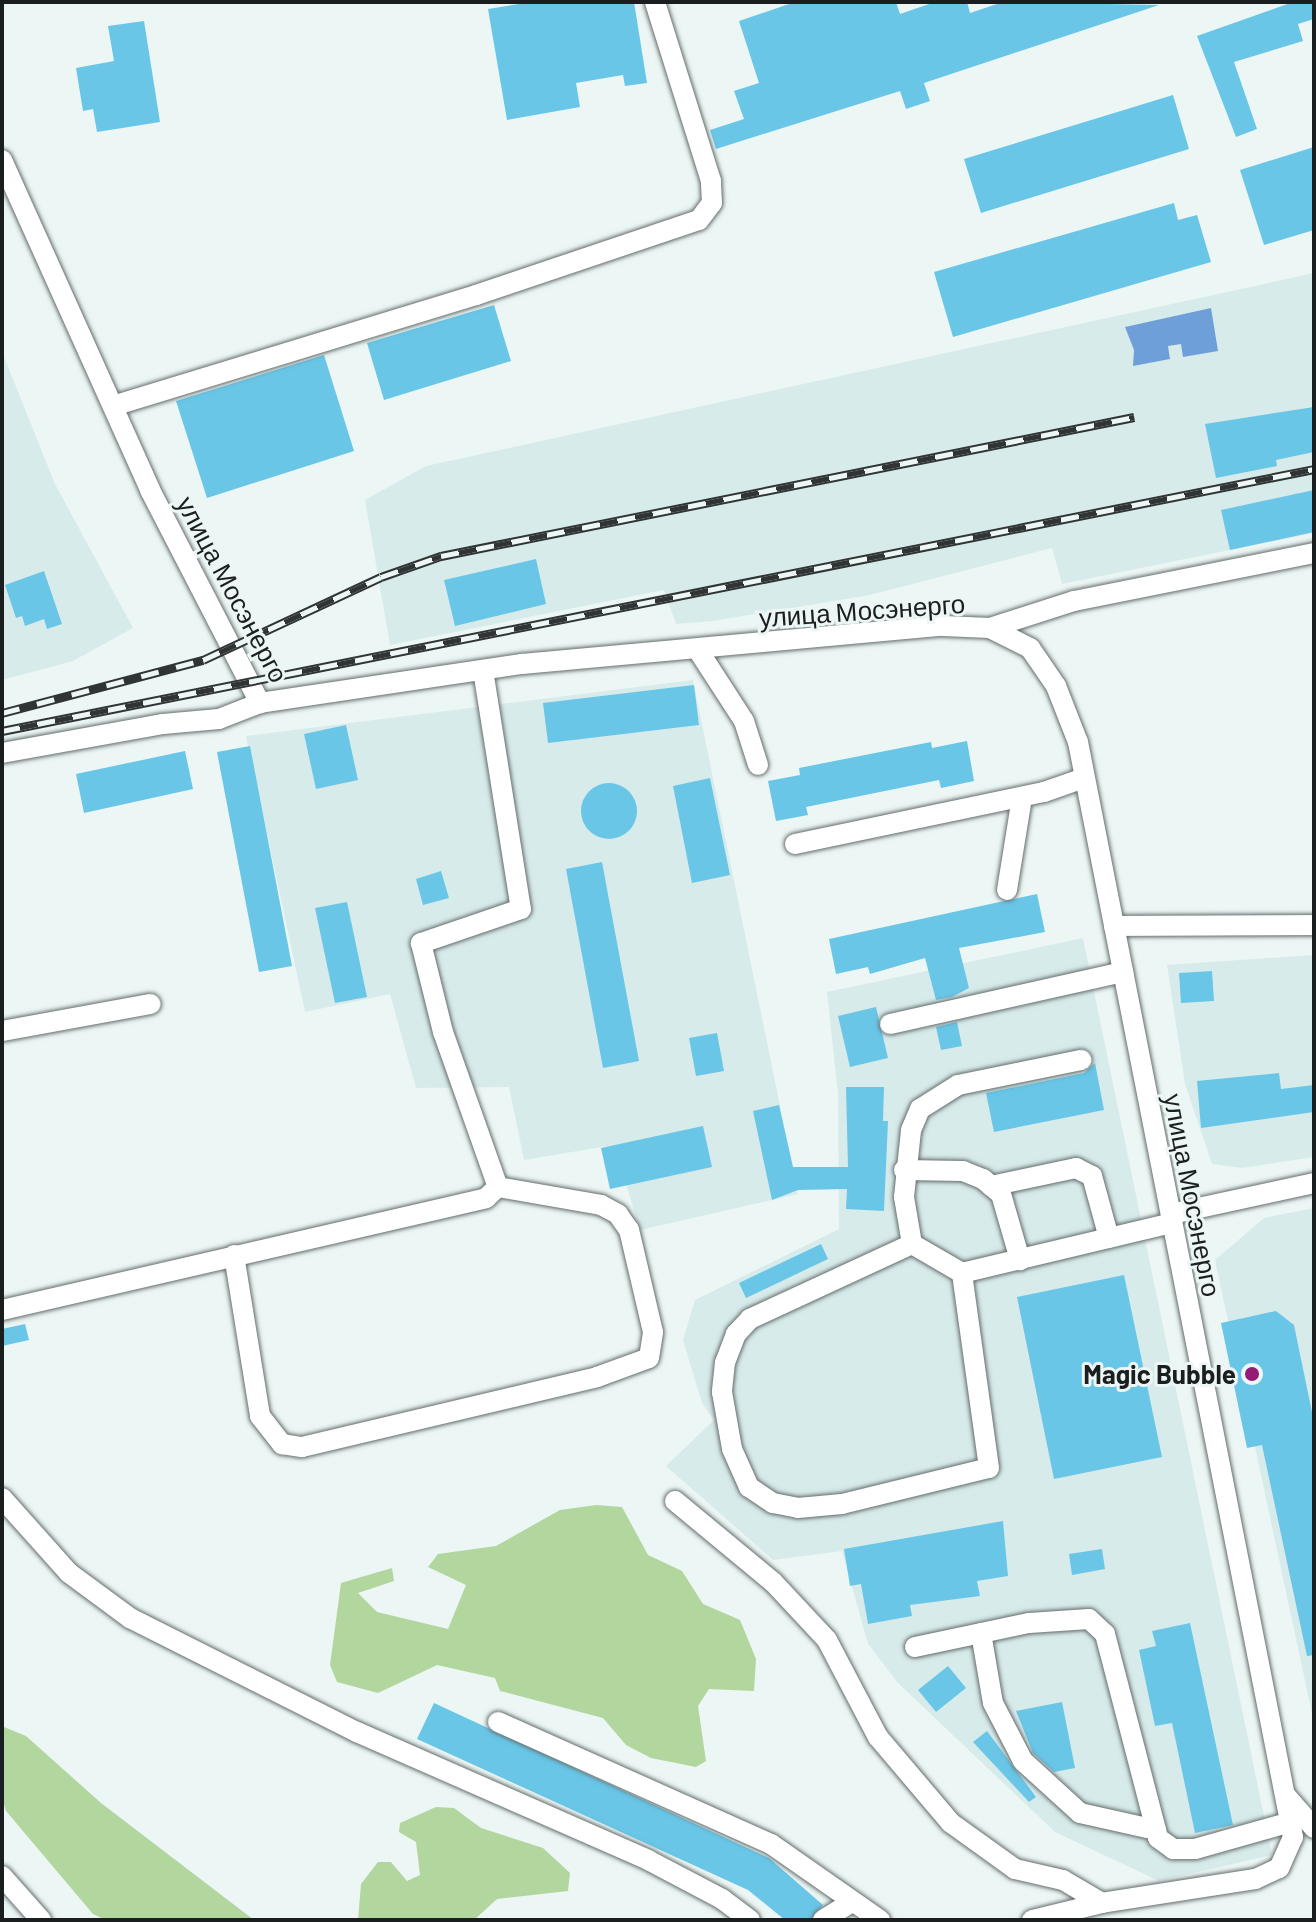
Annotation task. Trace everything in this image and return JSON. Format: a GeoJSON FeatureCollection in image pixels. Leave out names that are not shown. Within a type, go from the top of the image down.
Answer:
{"type":"FeatureCollection","features":[{"type":"Feature","properties":{"kind":"street"},"geometry":{"type":"LineString","coordinates":[[113,406],[476,295],[699,220],[712,203],[711,181],[655,2]]}},
{"type":"Feature","properties":{"kind":"street","name":"улица Мосэнерго"},"geometry":{"type":"LineString","coordinates":[[2,160],[150,490],[260,703],[483,670],[943,626],[990,628],[1030,648],[1056,686],[1084,778],[1293,1837],[1287,1857],[1279,1868],[1255,1879],[1102,1903],[1032,1920]]}},
{"type":"Feature","properties":{"kind":"street"},"geometry":{"type":"LineString","coordinates":[[990,628],[1074,601],[1314,553]]}},
{"type":"Feature","properties":{"kind":"street"},"geometry":{"type":"LineString","coordinates":[[698,650],[744,721],[758,765]]}},
{"type":"Feature","properties":{"kind":"street"},"geometry":{"type":"LineString","coordinates":[[483,670],[521,909],[421,943],[443,1032],[498,1187]]}},
{"type":"Feature","properties":{"kind":"street"},"geometry":{"type":"LineString","coordinates":[[2,753],[219,719],[260,703]]}},
{"type":"Feature","properties":{"kind":"street"},"geometry":{"type":"LineString","coordinates":[[795,844],[1022,797],[1084,778]]}},
{"type":"Feature","properties":{"kind":"street"},"geometry":{"type":"LineString","coordinates":[[1007,890],[1022,797]]}},
{"type":"Feature","properties":{"kind":"street"},"geometry":{"type":"LineString","coordinates":[[1114,926],[1314,925]]}},
{"type":"Feature","properties":{"kind":"street"},"geometry":{"type":"LineString","coordinates":[[890,1024],[1123,972]]}},
{"type":"Feature","properties":{"kind":"street"},"geometry":{"type":"LineString","coordinates":[[2,1031],[151,1004]]}},
{"type":"Feature","properties":{"kind":"street"},"geometry":{"type":"LineString","coordinates":[[912,1244],[904,1170],[920,1109],[936,1095],[1081,1060]]}},
{"type":"Feature","properties":{"kind":"street"},"geometry":{"type":"LineString","coordinates":[[991,1186],[1076,1168],[1092,1176],[1109,1238]]}},
{"type":"Feature","properties":{"kind":"street"},"geometry":{"type":"LineString","coordinates":[[904,1170],[963,1171],[991,1186],[1001,1194],[1020,1260]]}},
{"type":"Feature","properties":{"kind":"street"},"geometry":{"type":"LineString","coordinates":[[912,1244],[962,1273],[1109,1238],[1314,1183]]}},
{"type":"Feature","properties":{"kind":"street"},"geometry":{"type":"LineString","coordinates":[[234,1255],[260,1416],[282,1444],[302,1447],[566,1385],[649,1358],[653,1332],[629,1230],[618,1214],[601,1205],[498,1187]]}},
{"type":"Feature","properties":{"kind":"street"},"geometry":{"type":"LineString","coordinates":[[2,1310],[486,1198],[498,1187]]}},
{"type":"Feature","properties":{"kind":"street"},"geometry":{"type":"LineString","coordinates":[[912,1244],[750,1319],[736,1334],[725,1362],[722,1392],[732,1449],[749,1487],[773,1503],[798,1508],[842,1504],[989,1468],[962,1273]]}},
{"type":"Feature","properties":{"kind":"street"},"geometry":{"type":"LineString","coordinates":[[2,1498],[69,1573],[130,1618],[357,1732],[648,1860],[722,1899],[750,1920]]}},
{"type":"Feature","properties":{"kind":"street"},"geometry":{"type":"LineString","coordinates":[[675,1501],[773,1582],[827,1640],[878,1737],[951,1823],[1015,1869],[1063,1880],[1102,1903]]}},
{"type":"Feature","properties":{"kind":"street"},"geometry":{"type":"LineString","coordinates":[[915,1647],[981,1633],[1089,1619],[1105,1634],[1156,1830],[1173,1849],[1195,1849],[1291,1822]]}},
{"type":"Feature","properties":{"kind":"street"},"geometry":{"type":"LineString","coordinates":[[981,1633],[993,1703],[1023,1761],[1080,1813],[1156,1830]]}},
{"type":"Feature","properties":{"kind":"street"},"geometry":{"type":"LineString","coordinates":[[498,1722],[771,1844],[880,1920]]}},
{"type":"Feature","properties":{"kind":"street"},"geometry":{"type":"LineString","coordinates":[[1287,1797],[1314,1828]]}},
{"type":"Feature","properties":{"kind":"street"},"geometry":{"type":"LineString","coordinates":[[2,1876],[41,1920]]}},
{"type":"Feature","properties":{"kind":"street"},"geometry":{"type":"LineString","coordinates":[[823,1920],[852,1902]]}},
{"type":"Feature","properties":{"kind":"shaded area"},"geometry":{"type":"Polygon","coordinates":[[[1314,273],[1314,533],[1062,584],[1052,548],[870,595],[713,621],[676,624],[664,590],[390,645],[365,500],[426,466],[1314,273]]]}},
{"type":"Feature","properties":{"kind":"shaded area"},"geometry":{"type":"Polygon","coordinates":[[[2,352],[55,484],[133,628],[73,661],[2,680],[2,352]]]}},
{"type":"Feature","properties":{"kind":"shaded area"},"geometry":{"type":"Polygon","coordinates":[[[693,680],[798,1194],[640,1230],[614,1145],[524,1160],[509,1087],[416,1088],[390,994],[305,1012],[246,736],[693,680]]]}},
{"type":"Feature","properties":{"kind":"shaded area"},"geometry":{"type":"Polygon","coordinates":[[[1083,938],[1272,1855],[1159,1881],[1055,1832],[898,1683],[868,1644],[842,1551],[773,1560],[666,1466],[714,1420],[702,1403],[683,1340],[695,1300],[839,1229],[838,1094],[827,992],[1083,938]]]}},
{"type":"Feature","properties":{"kind":"shaded area"},"geometry":{"type":"Polygon","coordinates":[[[1314,955],[1314,1157],[1242,1168],[1212,1164],[1185,1084],[1167,965],[1314,955]]]}},
{"type":"Feature","properties":{"kind":"shaded area"},"geometry":{"type":"Polygon","coordinates":[[[1314,1208],[1314,1723],[1215,1260],[1264,1218],[1314,1208]]]}},
{"type":"Feature","properties":{"kind":"green space"},"geometry":{"type":"Polygon","coordinates":[[[596,1505],[622,1507],[648,1555],[682,1571],[703,1604],[740,1620],[756,1659],[754,1691],[709,1689],[698,1706],[706,1761],[696,1767],[651,1758],[626,1745],[603,1718],[500,1691],[495,1678],[437,1665],[378,1693],[337,1682],[330,1665],[341,1583],[392,1568],[394,1581],[358,1593],[377,1612],[448,1629],[466,1585],[428,1567],[438,1554],[496,1546],[560,1510],[596,1505]]]}},
{"type":"Feature","properties":{"kind":"green space"},"geometry":{"type":"Polygon","coordinates":[[[4,1727],[26,1736],[101,1803],[254,1920],[106,1920],[93,1914],[6,1811],[2,1798],[4,1727]]]}},
{"type":"Feature","properties":{"kind":"green space"},"geometry":{"type":"Polygon","coordinates":[[[436,1807],[454,1808],[481,1828],[543,1848],[570,1873],[568,1891],[497,1899],[474,1920],[358,1920],[361,1884],[378,1862],[391,1862],[407,1881],[420,1875],[416,1842],[399,1832],[400,1823],[436,1807]]]}},
{"type":"Feature","properties":{"kind":"water"},"geometry":{"type":"Polygon","coordinates":[[[1211,308],[1218,351],[1183,357],[1181,344],[1168,346],[1170,359],[1133,366],[1134,350],[1125,327],[1211,308]]]}},
{"type":"Feature","properties":{"kind":"building"},"geometry":{"type":"Polygon","coordinates":[[[531,2],[634,2],[647,83],[625,86],[623,75],[576,83],[580,107],[507,120],[488,9],[531,2]]]}},
{"type":"Feature","properties":{"kind":"building"},"geometry":{"type":"Polygon","coordinates":[[[795,2],[896,2],[900,14],[935,2],[967,2],[970,13],[1003,2],[1159,5],[924,83],[930,101],[906,109],[900,91],[716,149],[710,130],[744,119],[734,91],[759,83],[739,21],[795,2]]]}},
{"type":"Feature","properties":{"kind":"building"},"geometry":{"type":"Polygon","coordinates":[[[1293,2],[1314,2],[1314,19],[1298,24],[1303,41],[1234,62],[1257,129],[1236,137],[1197,36],[1293,2]]]}},
{"type":"Feature","properties":{"kind":"building"},"geometry":{"type":"Polygon","coordinates":[[[144,21],[160,122],[97,132],[93,109],[83,111],[76,68],[114,61],[108,26],[144,21]]]}},
{"type":"Feature","properties":{"kind":"building"},"geometry":{"type":"Polygon","coordinates":[[[1173,95],[1189,149],[981,213],[964,159],[1173,95]]]}},
{"type":"Feature","properties":{"kind":"building"},"geometry":{"type":"Polygon","coordinates":[[[1314,147],[1314,230],[1264,245],[1240,170],[1314,147]]]}},
{"type":"Feature","properties":{"kind":"building"},"geometry":{"type":"Polygon","coordinates":[[[1174,203],[1178,220],[1197,215],[1211,262],[953,337],[934,272],[1174,203]]]}},
{"type":"Feature","properties":{"kind":"building"},"geometry":{"type":"Polygon","coordinates":[[[494,305],[511,361],[384,400],[367,343],[494,305]]]}},
{"type":"Feature","properties":{"kind":"building"},"geometry":{"type":"Polygon","coordinates":[[[324,355],[354,451],[207,498],[176,401],[324,355]]]}},
{"type":"Feature","properties":{"kind":"building"},"geometry":{"type":"Polygon","coordinates":[[[1314,407],[1314,452],[1276,460],[1277,466],[1216,478],[1205,424],[1314,407]]]}},
{"type":"Feature","properties":{"kind":"building"},"geometry":{"type":"Polygon","coordinates":[[[1314,490],[1314,532],[1230,550],[1221,510],[1314,490]]]}},
{"type":"Feature","properties":{"kind":"building"},"geometry":{"type":"Polygon","coordinates":[[[536,559],[546,604],[455,626],[444,580],[536,559]]]}},
{"type":"Feature","properties":{"kind":"building"},"geometry":{"type":"Polygon","coordinates":[[[44,571],[62,624],[47,629],[44,619],[25,626],[22,616],[16,618],[5,585],[44,571]]]}},
{"type":"Feature","properties":{"kind":"building"},"geometry":{"type":"Polygon","coordinates":[[[694,685],[699,725],[548,743],[543,703],[694,685]]]}},
{"type":"Feature","properties":{"kind":"building"},"geometry":{"type":"Polygon","coordinates":[[[346,725],[358,780],[316,789],[304,734],[346,725]]]}},
{"type":"Feature","properties":{"kind":"building"},"geometry":{"type":"Polygon","coordinates":[[[967,741],[974,781],[941,788],[939,780],[806,807],[808,815],[776,821],[768,781],[800,775],[799,768],[931,742],[932,748],[967,741]]]}},
{"type":"Feature","properties":{"kind":"building"},"geometry":{"type":"Polygon","coordinates":[[[250,746],[292,966],[259,972],[217,752],[250,746]]]}},
{"type":"Feature","properties":{"kind":"building"},"geometry":{"type":"Polygon","coordinates":[[[185,751],[193,789],[84,813],[76,774],[185,751]]]}},
{"type":"Feature","properties":{"kind":"building"},"geometry":{"type":"Polygon","coordinates":[[[710,778],[730,875],[692,883],[673,786],[710,778]]]}},
{"type":"Feature","properties":{"kind":"building"},"geometry":{"type":"Polygon","coordinates":[[[609,783],[629,791],[637,811],[629,831],[609,839],[589,831],[581,811],[589,791],[609,783]]]}},
{"type":"Feature","properties":{"kind":"building"},"geometry":{"type":"Polygon","coordinates":[[[602,862],[639,1061],[603,1068],[566,869],[602,862]]]}},
{"type":"Feature","properties":{"kind":"building"},"geometry":{"type":"Polygon","coordinates":[[[441,871],[449,898],[423,905],[416,879],[441,871]]]}},
{"type":"Feature","properties":{"kind":"building"},"geometry":{"type":"Polygon","coordinates":[[[1037,894],[1045,932],[959,948],[969,988],[952,997],[936,1000],[925,958],[870,974],[868,967],[836,974],[829,939],[1037,894]]]}},
{"type":"Feature","properties":{"kind":"building"},"geometry":{"type":"Polygon","coordinates":[[[347,902],[367,997],[335,1003],[315,908],[347,902]]]}},
{"type":"Feature","properties":{"kind":"building"},"geometry":{"type":"Polygon","coordinates":[[[1212,971],[1214,1001],[1181,1003],[1179,973],[1212,971]]]}},
{"type":"Feature","properties":{"kind":"building"},"geometry":{"type":"Polygon","coordinates":[[[876,1007],[888,1058],[850,1067],[838,1016],[876,1007]]]}},
{"type":"Feature","properties":{"kind":"building"},"geometry":{"type":"Polygon","coordinates":[[[957,1022],[962,1046],[941,1050],[936,1027],[957,1022]]]}},
{"type":"Feature","properties":{"kind":"building"},"geometry":{"type":"Polygon","coordinates":[[[717,1033],[724,1071],[696,1076],[689,1038],[717,1033]]]}},
{"type":"Feature","properties":{"kind":"building"},"geometry":{"type":"Polygon","coordinates":[[[1095,1063],[1104,1110],[994,1132],[986,1093],[1084,1073],[1095,1063]]]}},
{"type":"Feature","properties":{"kind":"building"},"geometry":{"type":"Polygon","coordinates":[[[1279,1073],[1281,1089],[1314,1085],[1314,1112],[1201,1128],[1197,1081],[1279,1073]]]}},
{"type":"Feature","properties":{"kind":"building"},"geometry":{"type":"Polygon","coordinates":[[[846,1087],[884,1087],[883,1121],[888,1121],[884,1211],[846,1209],[847,1189],[798,1190],[772,1200],[753,1111],[779,1105],[793,1167],[848,1167],[846,1087]]]}},
{"type":"Feature","properties":{"kind":"building"},"geometry":{"type":"Polygon","coordinates":[[[703,1126],[712,1167],[610,1189],[601,1148],[703,1126]]]}},
{"type":"Feature","properties":{"kind":"building"},"geometry":{"type":"Polygon","coordinates":[[[821,1244],[828,1259],[746,1298],[739,1283],[821,1244]]]}},
{"type":"Feature","properties":{"kind":"building"},"geometry":{"type":"Polygon","coordinates":[[[1124,1275],[1162,1457],[1054,1479],[1017,1297],[1124,1275]]]}},
{"type":"Feature","properties":{"kind":"building"},"geometry":{"type":"Polygon","coordinates":[[[1276,1311],[1294,1325],[1314,1422],[1314,1655],[1307,1656],[1262,1445],[1247,1448],[1221,1323],[1276,1311]]]}},
{"type":"Feature","properties":{"kind":"building"},"geometry":{"type":"Polygon","coordinates":[[[25,1324],[29,1340],[2,1346],[2,1329],[25,1324]]]}},
{"type":"Feature","properties":{"kind":"building"},"geometry":{"type":"Polygon","coordinates":[[[1003,1521],[1008,1576],[977,1581],[980,1596],[910,1605],[912,1616],[868,1624],[861,1584],[850,1586],[844,1549],[1003,1521]]]}},
{"type":"Feature","properties":{"kind":"building"},"geometry":{"type":"Polygon","coordinates":[[[1102,1549],[1105,1569],[1072,1575],[1069,1554],[1102,1549]]]}},
{"type":"Feature","properties":{"kind":"building"},"geometry":{"type":"Polygon","coordinates":[[[1190,1623],[1233,1825],[1195,1833],[1172,1723],[1155,1726],[1139,1650],[1156,1646],[1152,1631],[1190,1623]]]}},
{"type":"Feature","properties":{"kind":"building"},"geometry":{"type":"Polygon","coordinates":[[[948,1666],[966,1688],[936,1712],[918,1690],[948,1666]]]}},
{"type":"Feature","properties":{"kind":"building"},"geometry":{"type":"Polygon","coordinates":[[[1062,1702],[1075,1768],[1054,1772],[1033,1753],[1016,1711],[1062,1702]]]}},
{"type":"Feature","properties":{"kind":"building"},"geometry":{"type":"Polygon","coordinates":[[[434,1703],[769,1858],[823,1905],[810,1920],[785,1920],[748,1890],[417,1739],[434,1703]]]}},
{"type":"Feature","properties":{"kind":"building"},"geometry":{"type":"Polygon","coordinates":[[[987,1731],[1036,1797],[1029,1802],[973,1742],[987,1731]]]}},
{"type":"Feature","properties":{"kind":"railway"},"geometry":{"type":"LineString","coordinates":[[2,713],[203,660],[381,577],[441,556],[1134,417]]}},
{"type":"Feature","properties":{"kind":"railway"},"geometry":{"type":"LineString","coordinates":[[2,731],[1314,469]]}},
{"type":"Feature","properties":{"kind":"place","name":"Magic Bubble"},"geometry":{"type":"Point","coordinates":[1252,1374]}}]}
